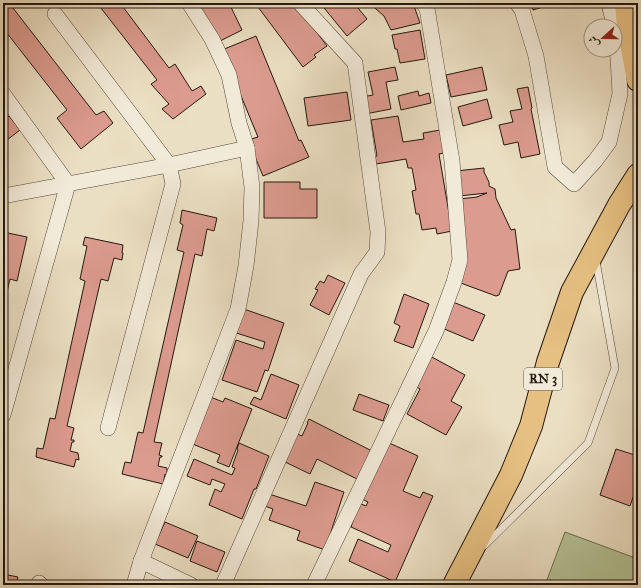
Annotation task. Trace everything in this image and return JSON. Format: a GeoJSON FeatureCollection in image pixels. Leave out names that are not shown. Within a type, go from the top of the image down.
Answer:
{"type":"FeatureCollection","features":[{"type":"Feature","properties":{"kind":"main road"},"geometry":{"type":"LineString","coordinates":[[626,3],[628,27],[638,80]]}},
{"type":"Feature","properties":{"kind":"main road","name":"RN 3"},"geometry":{"type":"LineString","coordinates":[[454,585],[511,475],[531,426],[548,362],[572,292],[619,205],[638,176]]}},
{"type":"Feature","properties":{"kind":"street"},"geometry":{"type":"LineString","coordinates":[[134,585],[141,561],[238,309],[246,266],[252,187],[247,148],[239,123],[228,75],[212,40],[189,3]]}},
{"type":"Feature","properties":{"kind":"street"},"geometry":{"type":"LineString","coordinates":[[223,585],[361,274],[377,252],[378,232],[355,63],[300,3]]}},
{"type":"Feature","properties":{"kind":"street"},"geometry":{"type":"LineString","coordinates":[[314,585],[436,331],[454,282],[460,260],[452,161],[427,8],[423,3]]}},
{"type":"Feature","properties":{"kind":"street"},"geometry":{"type":"LineString","coordinates":[[517,3],[522,10],[536,56],[555,167],[574,184],[595,161],[609,142],[620,94],[618,58]]}},
{"type":"Feature","properties":{"kind":"street"},"geometry":{"type":"LineString","coordinates":[[609,3],[612,18]]}},
{"type":"Feature","properties":{"kind":"street"},"geometry":{"type":"LineString","coordinates":[[55,14],[169,165],[174,184],[108,428]]}},
{"type":"Feature","properties":{"kind":"street"},"geometry":{"type":"LineString","coordinates":[[3,94],[68,184]]}},
{"type":"Feature","properties":{"kind":"street"},"geometry":{"type":"LineString","coordinates":[[3,196],[169,165],[247,148]]}},
{"type":"Feature","properties":{"kind":"street"},"geometry":{"type":"LineString","coordinates":[[3,415],[68,184]]}},
{"type":"Feature","properties":{"kind":"street"},"geometry":{"type":"LineString","coordinates":[[141,561],[191,585]]}},
{"type":"Feature","properties":{"kind":"lane"},"geometry":{"type":"LineString","coordinates":[[464,564],[588,443],[615,368],[594,251]]}},
{"type":"Feature","properties":{"kind":"green space"},"geometry":{"type":"Polygon","coordinates":[[[565,532],[638,559],[638,585],[545,585],[565,532]]]}},
{"type":"Feature","properties":{"kind":"building"},"geometry":{"type":"Polygon","coordinates":[[[3,3],[19,3],[13,8],[96,115],[104,111],[113,123],[81,149],[57,118],[67,110],[3,28],[3,3]]]}},
{"type":"Feature","properties":{"kind":"building"},"geometry":{"type":"Polygon","coordinates":[[[97,3],[120,3],[169,68],[175,64],[192,91],[201,86],[206,94],[173,119],[162,109],[169,104],[151,84],[157,80],[97,3]]]}},
{"type":"Feature","properties":{"kind":"building"},"geometry":{"type":"Polygon","coordinates":[[[196,3],[229,3],[242,30],[216,43],[196,3]]]}},
{"type":"Feature","properties":{"kind":"building"},"geometry":{"type":"Polygon","coordinates":[[[264,3],[295,3],[327,46],[314,55],[316,57],[303,67],[258,7],[264,3]]]}},
{"type":"Feature","properties":{"kind":"building"},"geometry":{"type":"Polygon","coordinates":[[[320,3],[354,3],[367,19],[347,36],[320,3]]]}},
{"type":"Feature","properties":{"kind":"building"},"geometry":{"type":"Polygon","coordinates":[[[369,3],[413,3],[420,23],[391,30],[384,16],[369,3]]]}},
{"type":"Feature","properties":{"kind":"building"},"geometry":{"type":"Polygon","coordinates":[[[531,3],[556,3],[533,10],[531,3]]]}},
{"type":"Feature","properties":{"kind":"building"},"geometry":{"type":"Polygon","coordinates":[[[420,30],[425,59],[400,63],[392,35],[420,30]]]}},
{"type":"Feature","properties":{"kind":"building"},"geometry":{"type":"Polygon","coordinates":[[[256,36],[299,141],[301,140],[309,157],[263,176],[248,140],[258,137],[222,50],[256,36]]]}},
{"type":"Feature","properties":{"kind":"building"},"geometry":{"type":"Polygon","coordinates":[[[395,67],[398,80],[386,82],[391,109],[365,114],[362,97],[373,95],[368,72],[395,67]]]}},
{"type":"Feature","properties":{"kind":"building"},"geometry":{"type":"Polygon","coordinates":[[[482,67],[487,90],[451,97],[446,75],[482,67]]]}},
{"type":"Feature","properties":{"kind":"building"},"geometry":{"type":"Polygon","coordinates":[[[528,87],[540,154],[521,158],[518,142],[504,145],[499,125],[513,122],[510,111],[522,109],[517,89],[528,87]]]}},
{"type":"Feature","properties":{"kind":"building"},"geometry":{"type":"Polygon","coordinates":[[[418,91],[419,96],[429,93],[431,103],[401,110],[398,96],[418,91]]]}},
{"type":"Feature","properties":{"kind":"building"},"geometry":{"type":"Polygon","coordinates":[[[347,92],[351,120],[308,126],[304,98],[347,92]]]}},
{"type":"Feature","properties":{"kind":"building"},"geometry":{"type":"Polygon","coordinates":[[[487,99],[492,118],[463,126],[458,107],[487,99]]]}},
{"type":"Feature","properties":{"kind":"building"},"geometry":{"type":"Polygon","coordinates":[[[9,116],[20,130],[3,143],[3,121],[9,116]]]}},
{"type":"Feature","properties":{"kind":"building"},"geometry":{"type":"Polygon","coordinates":[[[398,116],[403,142],[424,139],[423,133],[440,130],[444,153],[439,154],[452,231],[437,234],[436,228],[422,230],[419,214],[416,214],[412,191],[416,190],[412,168],[408,168],[406,159],[376,164],[375,157],[377,156],[371,120],[398,116]]]}},
{"type":"Feature","properties":{"kind":"building"},"geometry":{"type":"Polygon","coordinates":[[[484,168],[489,186],[495,189],[496,198],[511,230],[515,229],[520,269],[508,271],[499,295],[496,296],[458,282],[459,199],[477,197],[487,193],[459,196],[456,171],[484,168]]]}},
{"type":"Feature","properties":{"kind":"building"},"geometry":{"type":"Polygon","coordinates":[[[264,182],[300,182],[300,189],[317,189],[317,218],[264,218],[264,182]]]}},
{"type":"Feature","properties":{"kind":"building"},"geometry":{"type":"Polygon","coordinates":[[[182,210],[217,218],[214,231],[207,229],[202,256],[195,254],[154,442],[162,443],[159,455],[162,457],[160,457],[158,466],[167,468],[167,475],[165,474],[163,484],[122,474],[125,462],[131,463],[138,432],[143,433],[184,252],[177,250],[183,225],[180,223],[182,210]]]}},
{"type":"Feature","properties":{"kind":"building"},"geometry":{"type":"Polygon","coordinates":[[[3,232],[27,237],[17,281],[10,279],[3,309],[3,232]]]}},
{"type":"Feature","properties":{"kind":"building"},"geometry":{"type":"Polygon","coordinates":[[[85,237],[123,245],[123,253],[122,260],[114,258],[108,281],[101,279],[67,426],[74,428],[71,440],[74,440],[74,442],[72,442],[70,451],[78,453],[79,460],[76,459],[74,467],[36,457],[37,448],[43,449],[50,418],[55,419],[85,281],[80,279],[87,246],[83,245],[85,237]]]}},
{"type":"Feature","properties":{"kind":"building"},"geometry":{"type":"Polygon","coordinates":[[[328,275],[345,283],[329,315],[310,305],[318,290],[315,289],[320,281],[324,283],[328,275]]]}},
{"type":"Feature","properties":{"kind":"building"},"geometry":{"type":"Polygon","coordinates":[[[404,294],[429,304],[413,348],[394,341],[400,326],[394,323],[404,294]]]}},
{"type":"Feature","properties":{"kind":"building"},"geometry":{"type":"Polygon","coordinates":[[[453,302],[485,315],[473,341],[442,328],[453,302]]]}},
{"type":"Feature","properties":{"kind":"building"},"geometry":{"type":"Polygon","coordinates":[[[241,308],[284,323],[268,371],[265,370],[257,392],[222,380],[236,340],[263,349],[265,342],[233,332],[241,308]]]}},
{"type":"Feature","properties":{"kind":"building"},"geometry":{"type":"Polygon","coordinates":[[[430,356],[465,375],[451,401],[462,407],[446,435],[407,414],[420,389],[414,385],[430,356]]]}},
{"type":"Feature","properties":{"kind":"building"},"geometry":{"type":"Polygon","coordinates":[[[271,374],[299,385],[286,419],[250,404],[254,397],[261,400],[271,374]]]}},
{"type":"Feature","properties":{"kind":"building"},"geometry":{"type":"Polygon","coordinates":[[[359,394],[389,405],[383,421],[353,410],[359,394]]]}},
{"type":"Feature","properties":{"kind":"building"},"geometry":{"type":"Polygon","coordinates":[[[208,396],[223,402],[225,398],[252,409],[229,467],[217,462],[220,455],[190,443],[208,396]]]}},
{"type":"Feature","properties":{"kind":"building"},"geometry":{"type":"Polygon","coordinates":[[[309,419],[372,451],[357,479],[317,459],[310,474],[281,460],[295,433],[302,436],[309,419]]]}},
{"type":"Feature","properties":{"kind":"building"},"geometry":{"type":"Polygon","coordinates":[[[387,442],[418,456],[403,491],[420,498],[423,492],[433,496],[395,582],[349,561],[358,539],[388,552],[391,545],[351,527],[359,503],[366,506],[368,502],[362,499],[387,442]]]}},
{"type":"Feature","properties":{"kind":"building"},"geometry":{"type":"Polygon","coordinates":[[[239,443],[269,456],[242,519],[209,505],[215,489],[221,492],[225,484],[212,479],[210,485],[187,476],[194,459],[232,475],[235,468],[232,467],[239,443]]]}},
{"type":"Feature","properties":{"kind":"building"},"geometry":{"type":"Polygon","coordinates":[[[616,449],[638,456],[638,483],[630,506],[600,495],[616,449]]]}},
{"type":"Feature","properties":{"kind":"building"},"geometry":{"type":"Polygon","coordinates":[[[315,482],[344,492],[325,550],[297,540],[300,531],[269,520],[273,509],[262,505],[266,493],[306,506],[315,482]]]}},
{"type":"Feature","properties":{"kind":"building"},"geometry":{"type":"Polygon","coordinates":[[[165,522],[198,536],[188,558],[155,544],[165,522]]]}},
{"type":"Feature","properties":{"kind":"building"},"geometry":{"type":"Polygon","coordinates":[[[197,541],[225,552],[217,572],[190,561],[197,541]]]}},
{"type":"Feature","properties":{"kind":"building"},"geometry":{"type":"Polygon","coordinates":[[[3,574],[18,577],[16,585],[3,585],[3,574]]]}}]}
